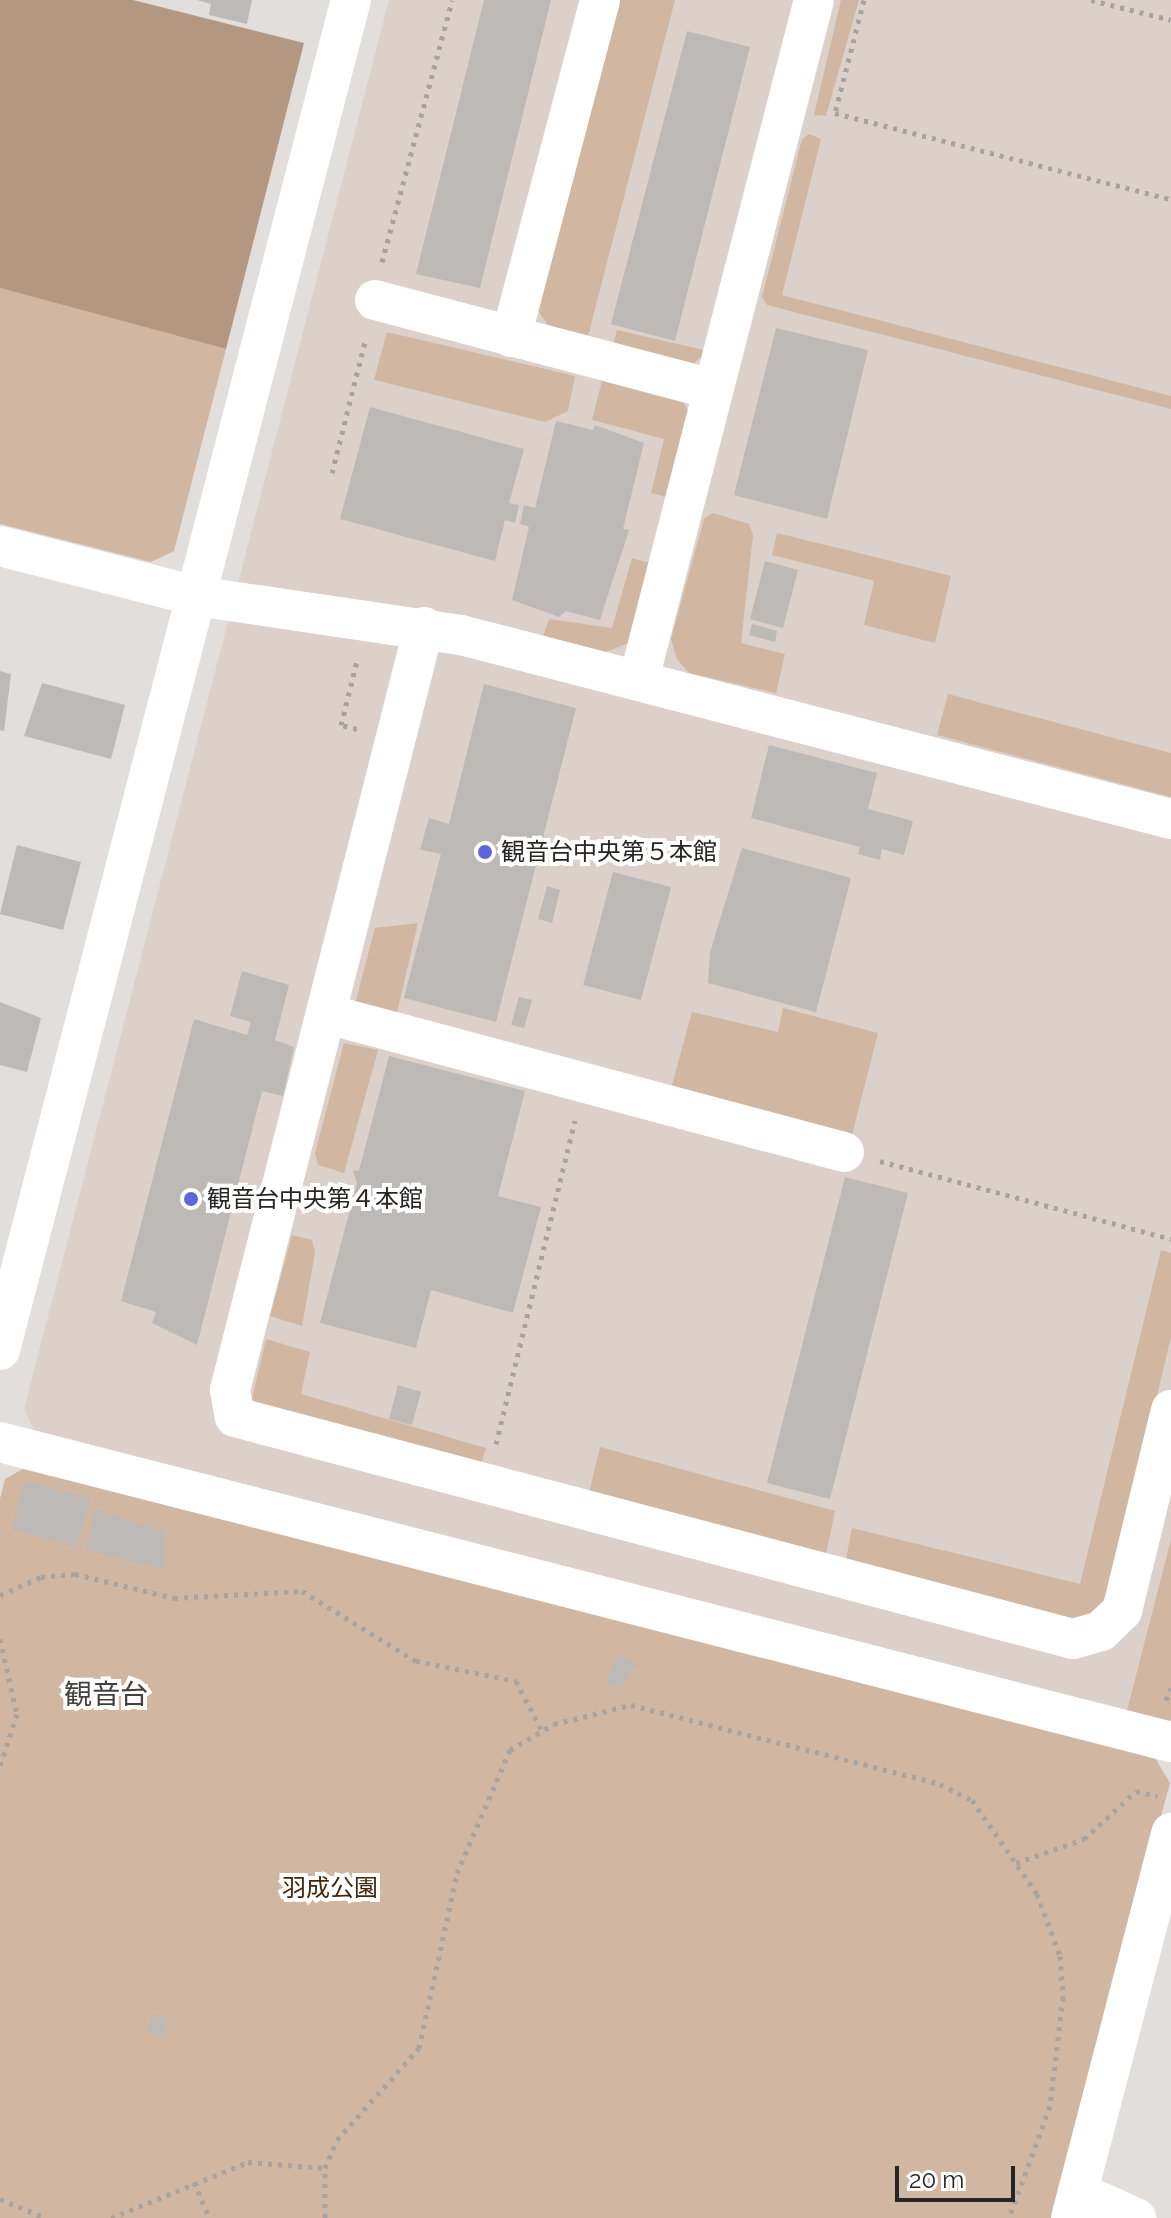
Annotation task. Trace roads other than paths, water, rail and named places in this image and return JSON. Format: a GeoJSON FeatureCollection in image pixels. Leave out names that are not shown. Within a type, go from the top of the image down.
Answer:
{"type":"FeatureCollection","features":[{"type":"Feature","properties":{"kind":"street"},"geometry":{"type":"LineString","coordinates":[[0,1350],[351,0]]}},
{"type":"Feature","properties":{"kind":"street"},"geometry":{"type":"LineString","coordinates":[[511,337],[600,0]]}},
{"type":"Feature","properties":{"kind":"street"},"geometry":{"type":"LineString","coordinates":[[639,679],[808,1]]}},
{"type":"Feature","properties":{"kind":"street"},"geometry":{"type":"LineString","coordinates":[[375,300],[713,389]]}},
{"type":"Feature","properties":{"kind":"street"},"geometry":{"type":"LineString","coordinates":[[0,546],[196,596],[424,627],[639,679],[1171,819]]}},
{"type":"Feature","properties":{"kind":"street"},"geometry":{"type":"LineString","coordinates":[[424,627],[230,1410],[261,1427],[1073,1639],[1101,1631],[1122,1611],[1171,1410]]}},
{"type":"Feature","properties":{"kind":"street"},"geometry":{"type":"LineString","coordinates":[[327,1014],[585,1080],[844,1152]]}},
{"type":"Feature","properties":{"kind":"street"},"geometry":{"type":"LineString","coordinates":[[0,1442],[1171,1742]]}},
{"type":"Feature","properties":{"kind":"street"},"geometry":{"type":"LineString","coordinates":[[1136,2218],[1075,2205],[1171,1833]]}},
{"type":"Feature","properties":{"kind":"place","name":"観音台中央第５本館"},"geometry":{"type":"Point","coordinates":[485,852]}},
{"type":"Feature","properties":{"kind":"place","name":"観音台中央第４本館"},"geometry":{"type":"Point","coordinates":[191,1199]}},
{"type":"Feature","properties":{"kind":"district","name":"観音台"},"geometry":{"type":"Point","coordinates":[106,1695]}},
{"type":"Feature","properties":{"kind":"park label","name":"羽成公園"},"geometry":{"type":"Point","coordinates":[330,1888]}}]}
